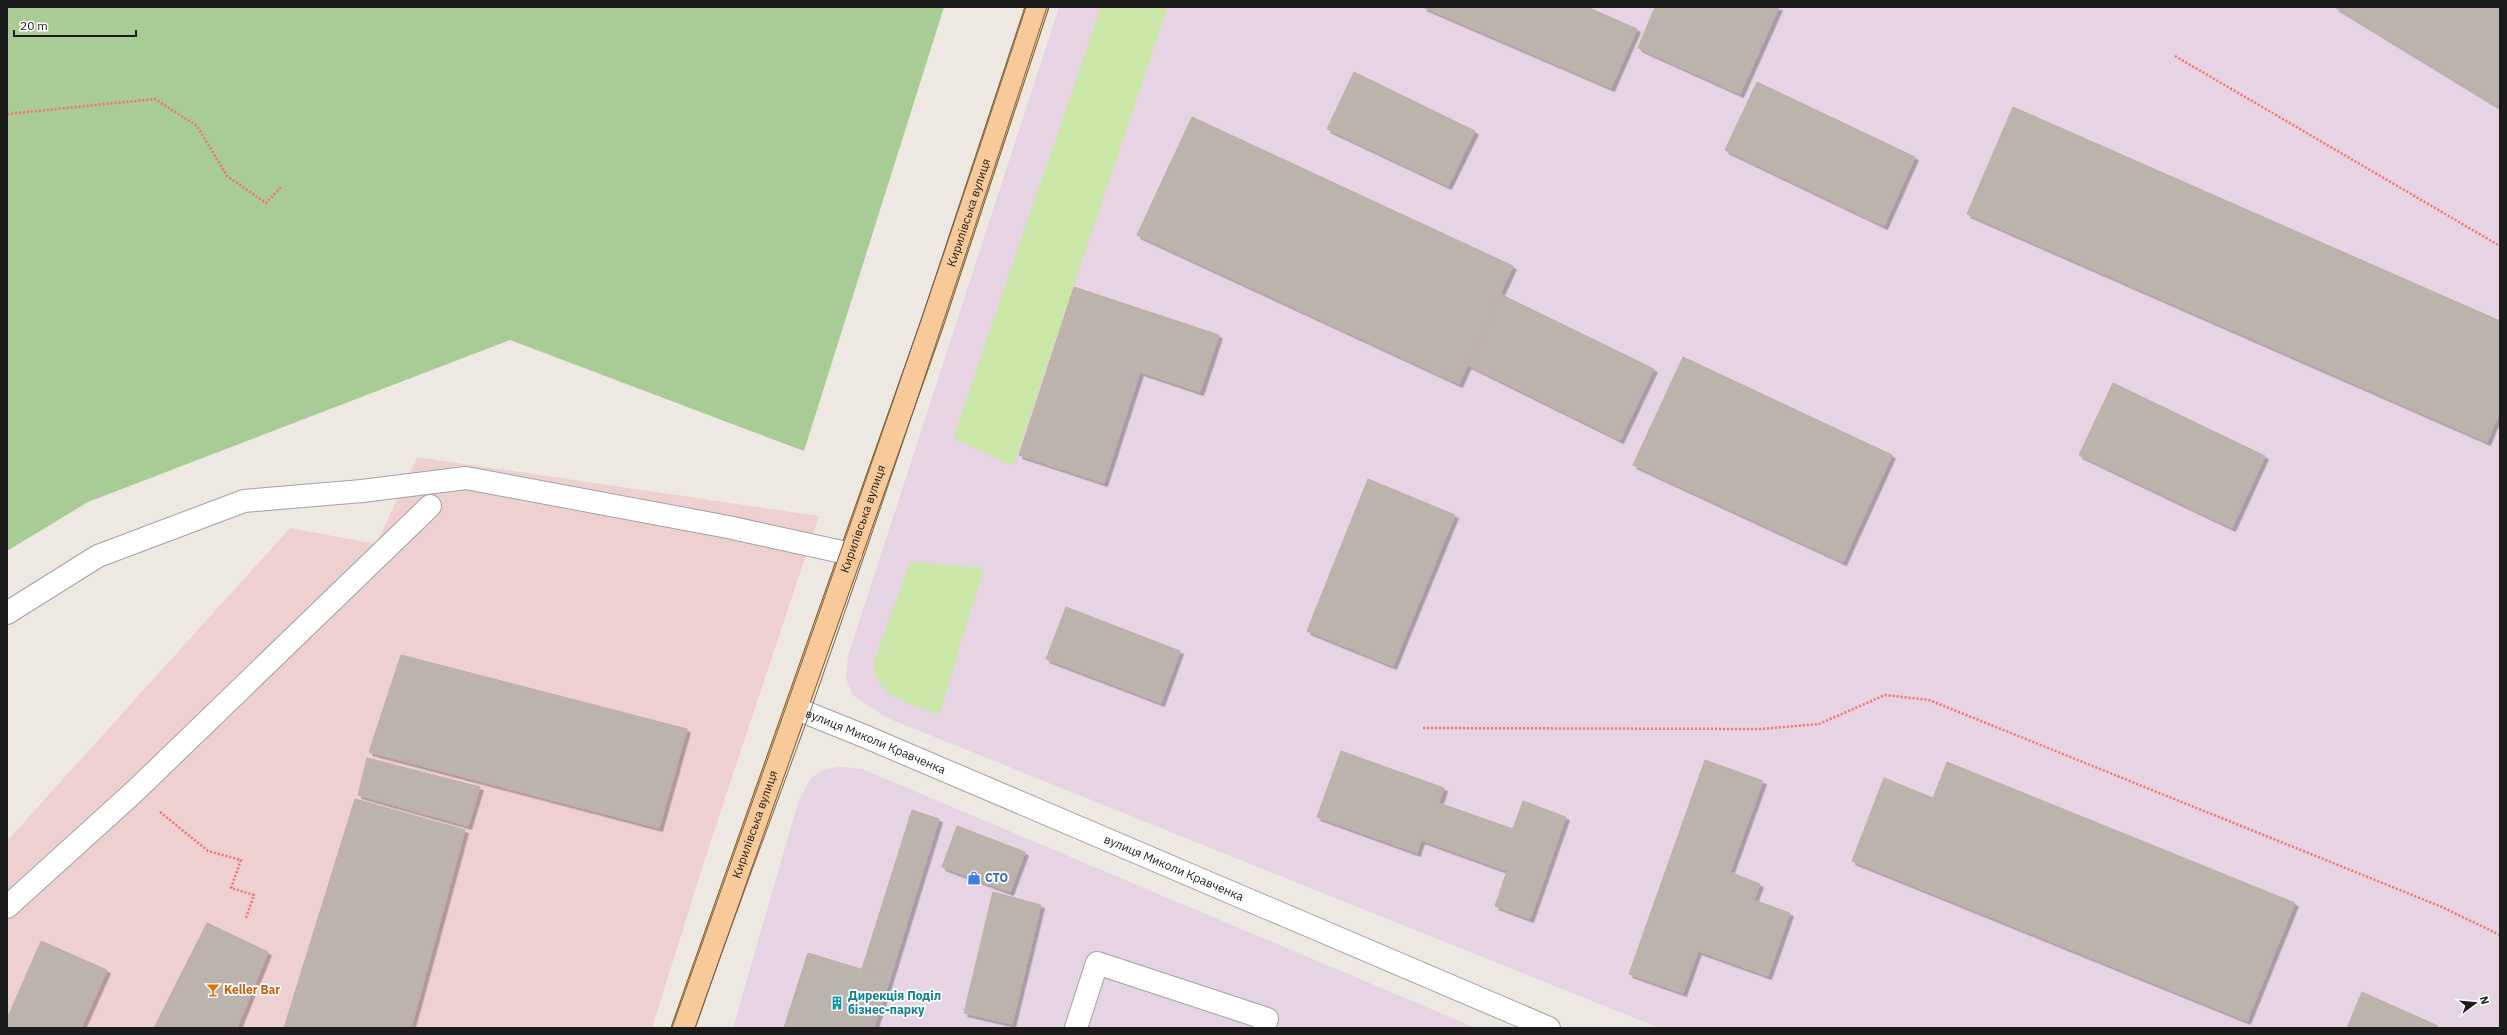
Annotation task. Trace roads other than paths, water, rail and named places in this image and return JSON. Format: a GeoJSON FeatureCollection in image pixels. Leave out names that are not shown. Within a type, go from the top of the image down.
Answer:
{"type":"FeatureCollection","features":[{"type":"Feature","properties":{"kind":"main road","name":"Кирилівська вулиця"},"geometry":{"type":"LineString","coordinates":[[683,1028],[797,709],[935,313],[1037,7]]}},
{"type":"Feature","properties":{"kind":"street"},"geometry":{"type":"LineString","coordinates":[[7,613],[98,556],[244,500],[362,491],[466,478],[728,527],[851,554]]}},
{"type":"Feature","properties":{"kind":"street"},"geometry":{"type":"LineString","coordinates":[[7,907],[135,791],[430,506]]}},
{"type":"Feature","properties":{"kind":"street","name":"вулиця Миколи Кравченка"},"geometry":{"type":"LineString","coordinates":[[797,709],[864,736],[1549,1028]]}},
{"type":"Feature","properties":{"kind":"street"},"geometry":{"type":"LineString","coordinates":[[1076,1028],[1097,963],[1267,1019],[1264,1028]]}},
{"type":"Feature","properties":{"kind":"tram line"},"geometry":{"type":"LineString","coordinates":[[672,1028],[897,391],[1026,7]]}},
{"type":"Feature","properties":{"kind":"tram line"},"geometry":{"type":"LineString","coordinates":[[695,1028],[841,624],[1047,7]]}},
{"type":"Feature","properties":{"kind":"place","name":"СТО"},"geometry":{"type":"Point","coordinates":[974,878]}},
{"type":"Feature","properties":{"kind":"place","name":"Keller Bar"},"geometry":{"type":"Point","coordinates":[213,990]}},
{"type":"Feature","properties":{"kind":"place","name":"Дирекція Поділ бізнес-парку"},"geometry":{"type":"Point","coordinates":[837,1003]}}]}
